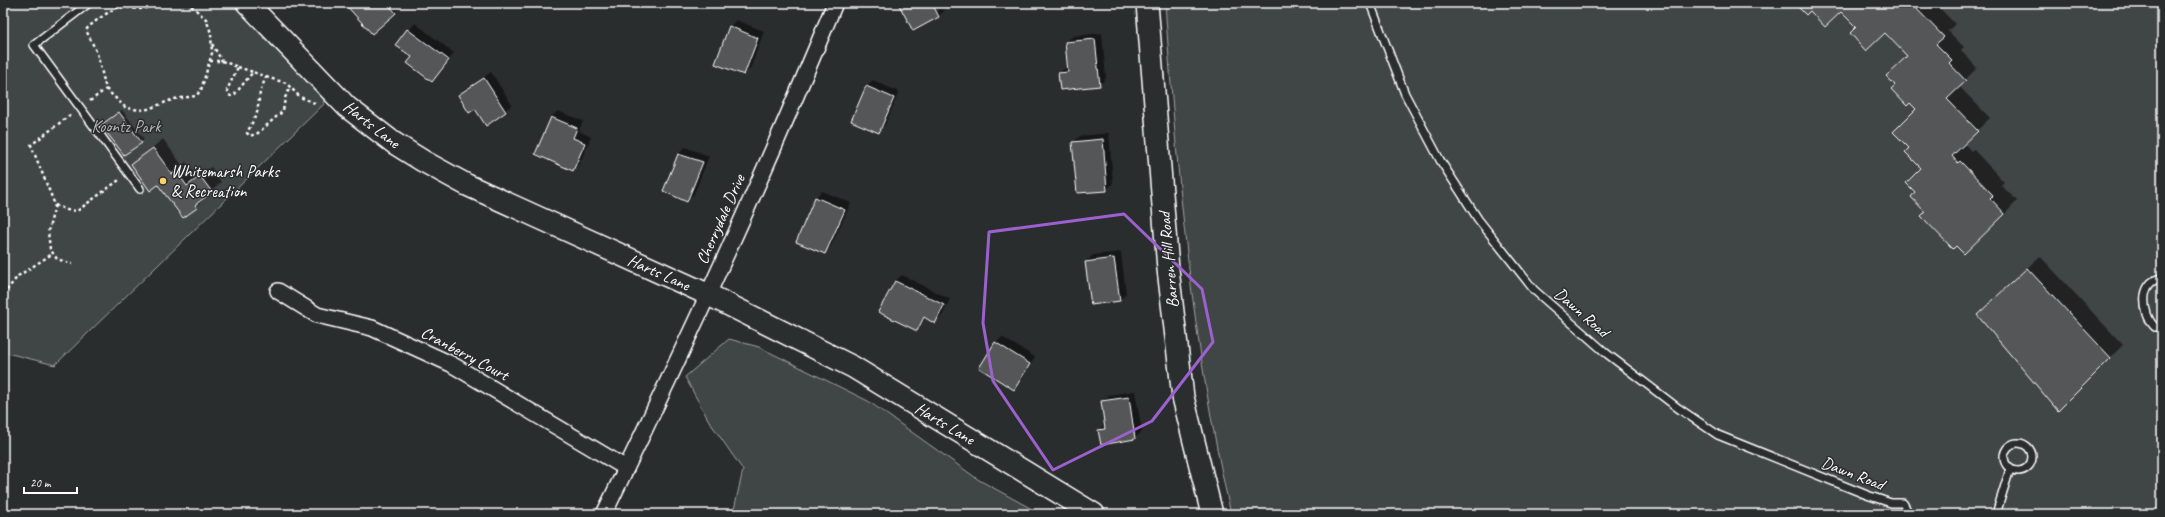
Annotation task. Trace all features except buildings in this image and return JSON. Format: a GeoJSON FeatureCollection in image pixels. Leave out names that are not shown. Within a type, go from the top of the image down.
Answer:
{"type":"FeatureCollection","features":[{"type":"Feature","properties":{"kind":"street","name":"Harts Lane"},"geometry":{"type":"LineString","coordinates":[[247,3],[348,107],[394,144],[467,184],[707,294],[853,367],[1094,514]]}},
{"type":"Feature","properties":{"kind":"street","name":"Cherrydale Drive"},"geometry":{"type":"LineString","coordinates":[[604,514],[707,294],[808,68],[834,3]]}},
{"type":"Feature","properties":{"kind":"street","name":"Barren Hill Road"},"geometry":{"type":"LineString","coordinates":[[1146,3],[1168,269],[1183,397],[1212,514]]}},
{"type":"Feature","properties":{"kind":"street","name":"Cranberry Court"},"geometry":{"type":"LineString","coordinates":[[278,291],[316,315],[372,328],[451,364],[626,468]]}},
{"type":"Feature","properties":{"kind":"lane"},"geometry":{"type":"LineString","coordinates":[[90,3],[34,44],[140,190]]}},
{"type":"Feature","properties":{"kind":"lane","name":"Dawn Road"},"geometry":{"type":"LineString","coordinates":[[1370,3],[1405,94],[1440,160],[1478,219],[1534,290],[1606,353],[1678,408],[1718,435],[1867,495],[1891,503],[1903,503],[1909,514]]}},
{"type":"Feature","properties":{"kind":"lane"},"geometry":{"type":"LineString","coordinates":[[2162,278],[2155,279],[2146,288],[2144,300],[2148,321],[2155,327],[2162,327]]}},
{"type":"Feature","properties":{"kind":"lane"},"geometry":{"type":"LineString","coordinates":[[1996,514],[2010,469]]}},
{"type":"Feature","properties":{"kind":"path"},"geometry":{"type":"LineString","coordinates":[[152,3],[148,8],[144,9],[118,8],[86,30],[97,53],[106,89],[126,108],[132,110],[148,109],[170,100],[199,94],[210,61],[212,43]]}},
{"type":"Feature","properties":{"kind":"path"},"geometry":{"type":"LineString","coordinates":[[188,3],[206,18],[212,43],[222,61]]}},
{"type":"Feature","properties":{"kind":"path"},"geometry":{"type":"LineString","coordinates":[[210,61],[222,61],[238,68],[286,83],[300,97],[320,106]]}},
{"type":"Feature","properties":{"kind":"path"},"geometry":{"type":"LineString","coordinates":[[238,68],[228,90],[229,95],[232,96],[253,72]]}},
{"type":"Feature","properties":{"kind":"path"},"geometry":{"type":"LineString","coordinates":[[266,77],[260,92],[257,113],[247,132],[250,136],[258,133],[283,111],[285,98],[290,87]]}},
{"type":"Feature","properties":{"kind":"path"},"geometry":{"type":"LineString","coordinates":[[88,102],[106,89]]}},
{"type":"Feature","properties":{"kind":"path"},"geometry":{"type":"LineString","coordinates":[[72,264],[64,263],[52,254],[48,232],[55,205],[31,145],[74,112]]}},
{"type":"Feature","properties":{"kind":"path"},"geometry":{"type":"LineString","coordinates":[[55,205],[73,211],[83,208],[128,174]]}},
{"type":"Feature","properties":{"kind":"path"},"geometry":{"type":"LineString","coordinates":[[3,295],[18,276],[52,254]]}},
{"type":"Feature","properties":{"kind":"highlighted area"},"geometry":{"type":"Polygon","coordinates":[[[1124,214],[1202,289],[1213,342],[1152,421],[1053,470],[993,381],[983,323],[989,232],[1124,214]]]}},
{"type":"Feature","properties":{"kind":"green space","name":"Koontz Park"},"geometry":{"type":"Polygon","coordinates":[[[3,3],[235,3],[323,95],[324,104],[55,365],[3,352],[3,3]]]}},
{"type":"Feature","properties":{"kind":"green space"},"geometry":{"type":"Polygon","coordinates":[[[1165,3],[2162,3],[2162,514],[1231,514],[1217,451],[1196,324],[1181,196],[1165,3]]]}},
{"type":"Feature","properties":{"kind":"green space"},"geometry":{"type":"Polygon","coordinates":[[[729,339],[759,347],[868,401],[979,480],[1041,514],[733,514],[743,470],[709,421],[685,377],[729,339]]]}},
{"type":"Feature","properties":{"kind":"place","name":"Whitemarsh Parks & Recreation"},"geometry":{"type":"Point","coordinates":[163,181]}}]}
